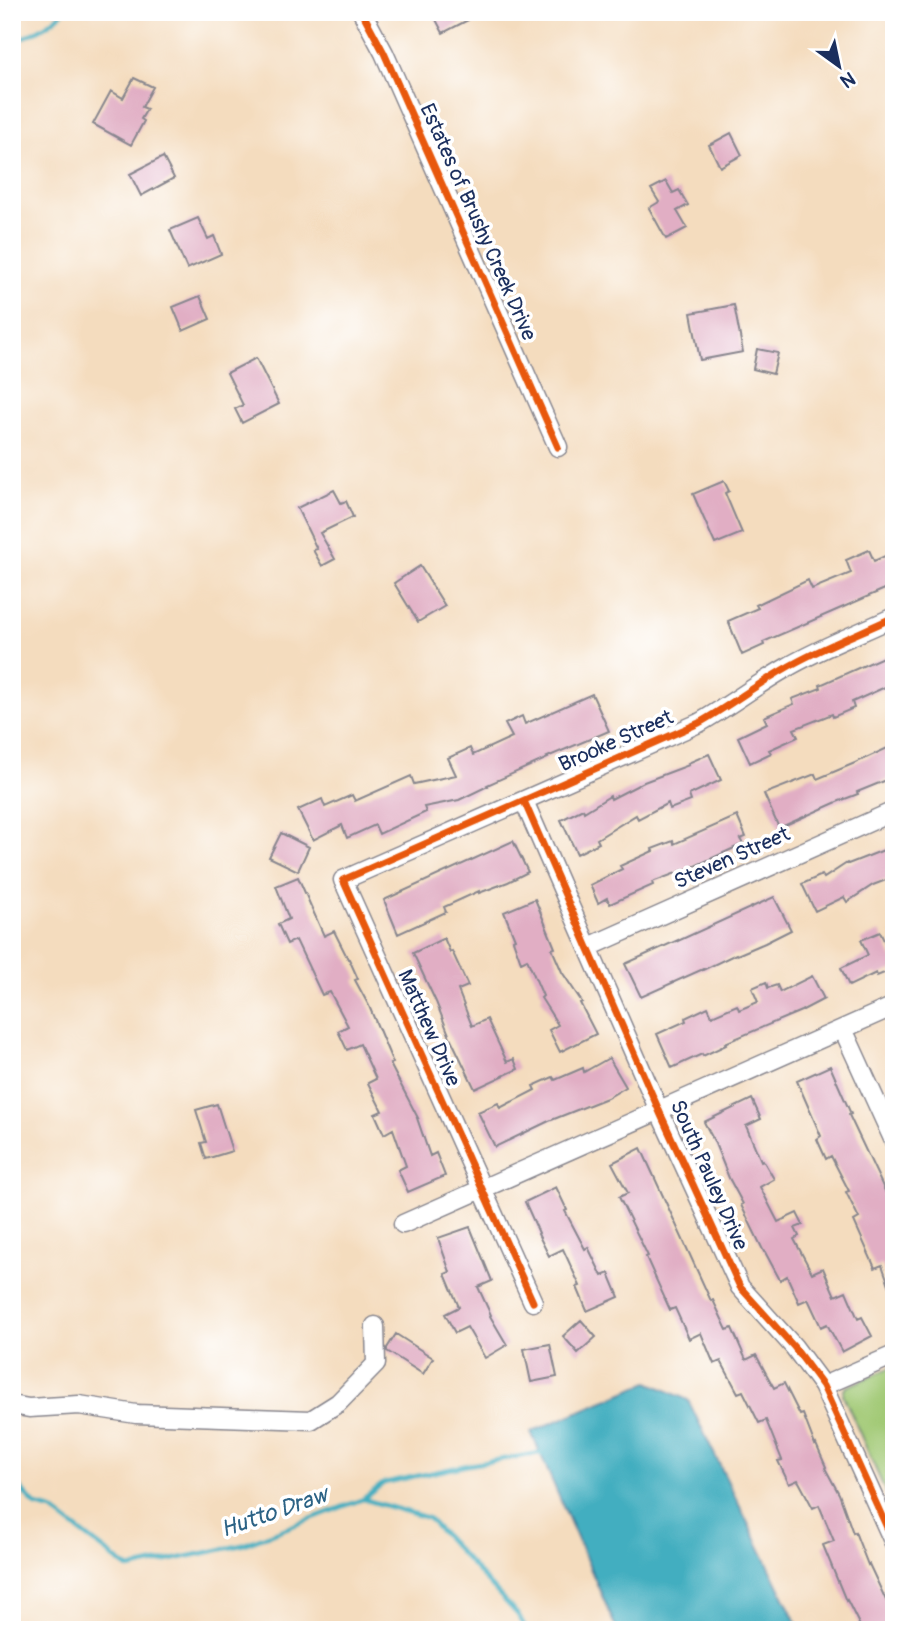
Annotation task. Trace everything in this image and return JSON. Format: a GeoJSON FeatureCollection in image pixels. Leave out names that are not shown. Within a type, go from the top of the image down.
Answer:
{"type":"FeatureCollection","features":[{"type":"Feature","properties":{"kind":"street","name":"Estates of Brushy Creek Drive"},"geometry":{"type":"LineString","coordinates":[[362,12],[397,82],[558,447]]}},
{"type":"Feature","properties":{"kind":"street","name":"Brooke Street"},"geometry":{"type":"LineString","coordinates":[[343,880],[699,723],[788,667],[894,617]]}},
{"type":"Feature","properties":{"kind":"street","name":"South Pauley Drive"},"geometry":{"type":"LineString","coordinates":[[524,801],[740,1287],[794,1347],[823,1386],[894,1543]]}},
{"type":"Feature","properties":{"kind":"street","name":"Steven Street"},"geometry":{"type":"LineString","coordinates":[[589,947],[894,811]]}},
{"type":"Feature","properties":{"kind":"street","name":"Matthew Drive"},"geometry":{"type":"LineString","coordinates":[[343,880],[533,1302]]}},
{"type":"Feature","properties":{"kind":"street"},"geometry":{"type":"LineString","coordinates":[[403,1224],[894,1006]]}},
{"type":"Feature","properties":{"kind":"street"},"geometry":{"type":"LineString","coordinates":[[843,1029],[894,1141]]}},
{"type":"Feature","properties":{"kind":"street"},"geometry":{"type":"LineString","coordinates":[[12,1405],[29,1408],[79,1405],[136,1415],[311,1420],[338,1404],[376,1364],[374,1326]]}},
{"type":"Feature","properties":{"kind":"street"},"geometry":{"type":"LineString","coordinates":[[823,1386],[894,1355]]}},
{"type":"Feature","properties":{"kind":"green space"},"geometry":{"type":"Polygon","coordinates":[[[894,1366],[894,1511],[843,1395],[846,1387],[894,1366]]]}},
{"type":"Feature","properties":{"kind":"water"},"geometry":{"type":"Polygon","coordinates":[[[648,1382],[688,1400],[800,1630],[617,1630],[531,1432],[648,1382]]]}},
{"type":"Feature","properties":{"kind":"building"},"geometry":{"type":"Polygon","coordinates":[[[432,12],[463,12],[468,20],[443,33],[432,12]]]}},
{"type":"Feature","properties":{"kind":"building"},"geometry":{"type":"Polygon","coordinates":[[[134,78],[153,87],[142,107],[147,109],[141,119],[144,121],[131,145],[93,124],[111,91],[123,98],[134,78]]]}},
{"type":"Feature","properties":{"kind":"building"},"geometry":{"type":"Polygon","coordinates":[[[731,133],[742,155],[720,167],[709,145],[731,133]]]}},
{"type":"Feature","properties":{"kind":"building"},"geometry":{"type":"Polygon","coordinates":[[[163,157],[174,178],[141,196],[130,174],[163,157]]]}},
{"type":"Feature","properties":{"kind":"building"},"geometry":{"type":"Polygon","coordinates":[[[666,181],[673,193],[679,190],[688,205],[677,211],[687,228],[666,239],[649,208],[659,202],[651,189],[666,181]]]}},
{"type":"Feature","properties":{"kind":"building"},"geometry":{"type":"Polygon","coordinates":[[[198,218],[208,239],[214,236],[221,254],[187,269],[170,230],[198,218]]]}},
{"type":"Feature","properties":{"kind":"building"},"geometry":{"type":"Polygon","coordinates":[[[200,296],[210,319],[183,331],[173,307],[200,296]]]}},
{"type":"Feature","properties":{"kind":"building"},"geometry":{"type":"Polygon","coordinates":[[[734,305],[743,352],[700,360],[691,313],[734,305]]]}},
{"type":"Feature","properties":{"kind":"building"},"geometry":{"type":"Polygon","coordinates":[[[757,349],[778,353],[773,374],[753,369],[757,349]]]}},
{"type":"Feature","properties":{"kind":"building"},"geometry":{"type":"Polygon","coordinates":[[[256,358],[279,404],[242,423],[235,409],[243,405],[227,373],[256,358]]]}},
{"type":"Feature","properties":{"kind":"building"},"geometry":{"type":"Polygon","coordinates":[[[724,481],[729,491],[725,493],[742,533],[715,544],[693,494],[724,481]]]}},
{"type":"Feature","properties":{"kind":"building"},"geometry":{"type":"Polygon","coordinates":[[[334,490],[341,503],[346,501],[353,517],[320,533],[335,559],[322,566],[313,550],[317,549],[297,508],[334,490]]]}},
{"type":"Feature","properties":{"kind":"building"},"geometry":{"type":"Polygon","coordinates":[[[869,550],[874,561],[894,552],[894,585],[763,642],[764,645],[742,655],[728,621],[758,608],[756,605],[808,580],[812,589],[851,573],[846,560],[869,550]]]}},
{"type":"Feature","properties":{"kind":"building"},"geometry":{"type":"Polygon","coordinates":[[[420,566],[445,606],[418,622],[394,583],[420,566]]]}},
{"type":"Feature","properties":{"kind":"building"},"geometry":{"type":"Polygon","coordinates":[[[894,652],[894,683],[852,702],[854,708],[794,729],[798,737],[769,750],[771,753],[750,763],[738,737],[767,723],[764,717],[794,704],[792,699],[821,688],[820,685],[894,652]]]}},
{"type":"Feature","properties":{"kind":"building"},"geometry":{"type":"Polygon","coordinates":[[[592,694],[609,731],[547,757],[459,800],[424,807],[426,812],[379,834],[375,825],[347,838],[342,825],[313,840],[298,810],[322,799],[325,807],[352,795],[355,801],[411,776],[414,784],[456,775],[448,758],[470,748],[473,755],[512,737],[505,724],[522,716],[525,724],[592,694]]]}},
{"type":"Feature","properties":{"kind":"building"},"geometry":{"type":"Polygon","coordinates":[[[894,745],[894,777],[779,828],[764,794],[815,774],[817,779],[894,745]]]}},
{"type":"Feature","properties":{"kind":"building"},"geometry":{"type":"Polygon","coordinates":[[[709,754],[721,780],[689,795],[691,801],[670,809],[668,803],[638,819],[636,815],[597,839],[599,843],[577,854],[561,820],[709,754]]]}},
{"type":"Feature","properties":{"kind":"building"},"geometry":{"type":"Polygon","coordinates":[[[737,816],[746,837],[740,839],[743,844],[652,882],[653,885],[610,904],[607,898],[598,903],[590,885],[622,869],[620,866],[653,851],[652,849],[673,841],[674,844],[737,816]]]}},
{"type":"Feature","properties":{"kind":"building"},"geometry":{"type":"Polygon","coordinates":[[[281,833],[309,847],[298,871],[269,857],[281,833]]]}},
{"type":"Feature","properties":{"kind":"building"},"geometry":{"type":"Polygon","coordinates":[[[513,841],[528,872],[444,907],[446,912],[398,934],[384,900],[513,841]]]}},
{"type":"Feature","properties":{"kind":"building"},"geometry":{"type":"Polygon","coordinates":[[[894,846],[894,877],[873,885],[847,902],[844,897],[815,911],[802,884],[822,875],[824,878],[847,863],[894,846]]]}},
{"type":"Feature","properties":{"kind":"building"},"geometry":{"type":"Polygon","coordinates":[[[298,877],[324,936],[334,931],[349,959],[358,979],[355,980],[393,1063],[390,1064],[418,1118],[430,1156],[436,1153],[445,1176],[408,1192],[398,1170],[406,1166],[393,1129],[384,1134],[375,1114],[382,1111],[368,1083],[376,1079],[360,1044],[347,1050],[338,1031],[348,1026],[330,992],[322,995],[296,940],[287,944],[278,924],[289,919],[276,886],[298,877]]]}},
{"type":"Feature","properties":{"kind":"building"},"geometry":{"type":"Polygon","coordinates":[[[774,897],[791,930],[641,997],[625,964],[774,897]]]}},
{"type":"Feature","properties":{"kind":"building"},"geometry":{"type":"Polygon","coordinates":[[[535,899],[562,972],[582,1002],[580,1003],[596,1034],[560,1052],[549,1030],[558,1025],[541,998],[543,996],[527,959],[521,962],[504,912],[535,899]]]}},
{"type":"Feature","properties":{"kind":"building"},"geometry":{"type":"Polygon","coordinates":[[[880,932],[894,962],[894,969],[877,976],[876,973],[849,986],[841,968],[868,955],[861,940],[880,932]]]}},
{"type":"Feature","properties":{"kind":"building"},"geometry":{"type":"Polygon","coordinates":[[[444,938],[468,986],[458,990],[472,1026],[487,1019],[507,1062],[514,1059],[518,1069],[475,1089],[413,953],[444,938]]]}},
{"type":"Feature","properties":{"kind":"building"},"geometry":{"type":"Polygon","coordinates":[[[812,976],[824,999],[672,1068],[657,1034],[708,1007],[712,1016],[737,1005],[739,1010],[758,1002],[752,988],[766,982],[768,988],[777,985],[780,992],[812,976]]]}},
{"type":"Feature","properties":{"kind":"building"},"geometry":{"type":"Polygon","coordinates":[[[609,1058],[626,1087],[495,1147],[478,1112],[498,1103],[500,1108],[535,1090],[533,1086],[583,1068],[584,1072],[609,1058]]]}},
{"type":"Feature","properties":{"kind":"building"},"geometry":{"type":"Polygon","coordinates":[[[830,1066],[851,1114],[849,1115],[894,1210],[894,1293],[882,1265],[875,1268],[854,1221],[859,1218],[846,1192],[849,1191],[831,1156],[826,1159],[817,1139],[821,1136],[797,1081],[830,1066]]]}},
{"type":"Feature","properties":{"kind":"building"},"geometry":{"type":"Polygon","coordinates":[[[752,1099],[761,1119],[746,1126],[761,1161],[763,1160],[774,1179],[760,1187],[778,1222],[797,1213],[803,1225],[795,1228],[799,1236],[794,1239],[812,1273],[823,1268],[835,1296],[846,1291],[858,1319],[862,1317],[872,1336],[842,1352],[827,1324],[821,1327],[808,1299],[799,1303],[787,1276],[780,1280],[741,1205],[743,1204],[704,1122],[752,1099]]]}},
{"type":"Feature","properties":{"kind":"building"},"geometry":{"type":"Polygon","coordinates":[[[217,1104],[232,1151],[206,1159],[201,1143],[206,1142],[196,1110],[217,1104]]]}},
{"type":"Feature","properties":{"kind":"building"},"geometry":{"type":"Polygon","coordinates":[[[641,1148],[727,1330],[732,1328],[746,1360],[756,1355],[774,1388],[784,1383],[800,1415],[803,1414],[839,1494],[853,1533],[855,1532],[892,1613],[888,1615],[894,1624],[894,1630],[862,1630],[846,1601],[823,1545],[834,1541],[819,1505],[813,1508],[798,1480],[789,1484],[778,1461],[782,1460],[766,1420],[759,1423],[743,1391],[738,1393],[721,1361],[714,1364],[701,1333],[689,1339],[675,1308],[670,1310],[646,1257],[648,1256],[619,1197],[628,1193],[612,1163],[641,1148]]]}},
{"type":"Feature","properties":{"kind":"building"},"geometry":{"type":"Polygon","coordinates":[[[556,1187],[585,1249],[588,1247],[602,1276],[609,1273],[619,1297],[587,1311],[577,1287],[580,1286],[563,1249],[549,1256],[525,1202],[556,1187]]]}},
{"type":"Feature","properties":{"kind":"building"},"geometry":{"type":"Polygon","coordinates":[[[470,1227],[492,1281],[478,1287],[490,1316],[507,1345],[485,1358],[467,1327],[455,1333],[445,1314],[459,1307],[445,1274],[450,1272],[438,1238],[470,1227]]]}},
{"type":"Feature","properties":{"kind":"building"},"geometry":{"type":"Polygon","coordinates":[[[581,1320],[596,1337],[578,1353],[563,1336],[581,1320]]]}},
{"type":"Feature","properties":{"kind":"building"},"geometry":{"type":"Polygon","coordinates":[[[396,1334],[433,1358],[423,1374],[387,1351],[396,1334]]]}},
{"type":"Feature","properties":{"kind":"building"},"geometry":{"type":"Polygon","coordinates":[[[550,1344],[557,1377],[531,1382],[524,1349],[550,1344]]]}},
{"type":"Feature","properties":{"kind":"waterway","name":"Hutto Draw"},"geometry":{"type":"LineString","coordinates":[[12,42],[39,30],[63,12]]}},
{"type":"Feature","properties":{"kind":"waterway"},"geometry":{"type":"LineString","coordinates":[[364,1498],[384,1483],[468,1465],[540,1453],[542,1455]]}},
{"type":"Feature","properties":{"kind":"waterway","name":"Hutto Draw"},"geometry":{"type":"LineString","coordinates":[[12,1479],[36,1506],[52,1510],[129,1569],[242,1545],[363,1499],[428,1518],[518,1615],[526,1630]]}},
{"type":"Feature","properties":{"kind":"cycle path"},"geometry":{"type":"LineString","coordinates":[[362,12],[384,53],[558,447]]}},
{"type":"Feature","properties":{"kind":"cycle path"},"geometry":{"type":"LineString","coordinates":[[533,1302],[343,880],[699,723],[799,661],[894,617]]}},
{"type":"Feature","properties":{"kind":"cycle path"},"geometry":{"type":"LineString","coordinates":[[524,801],[661,1115],[740,1287],[794,1347],[823,1386],[894,1543]]}}]}
